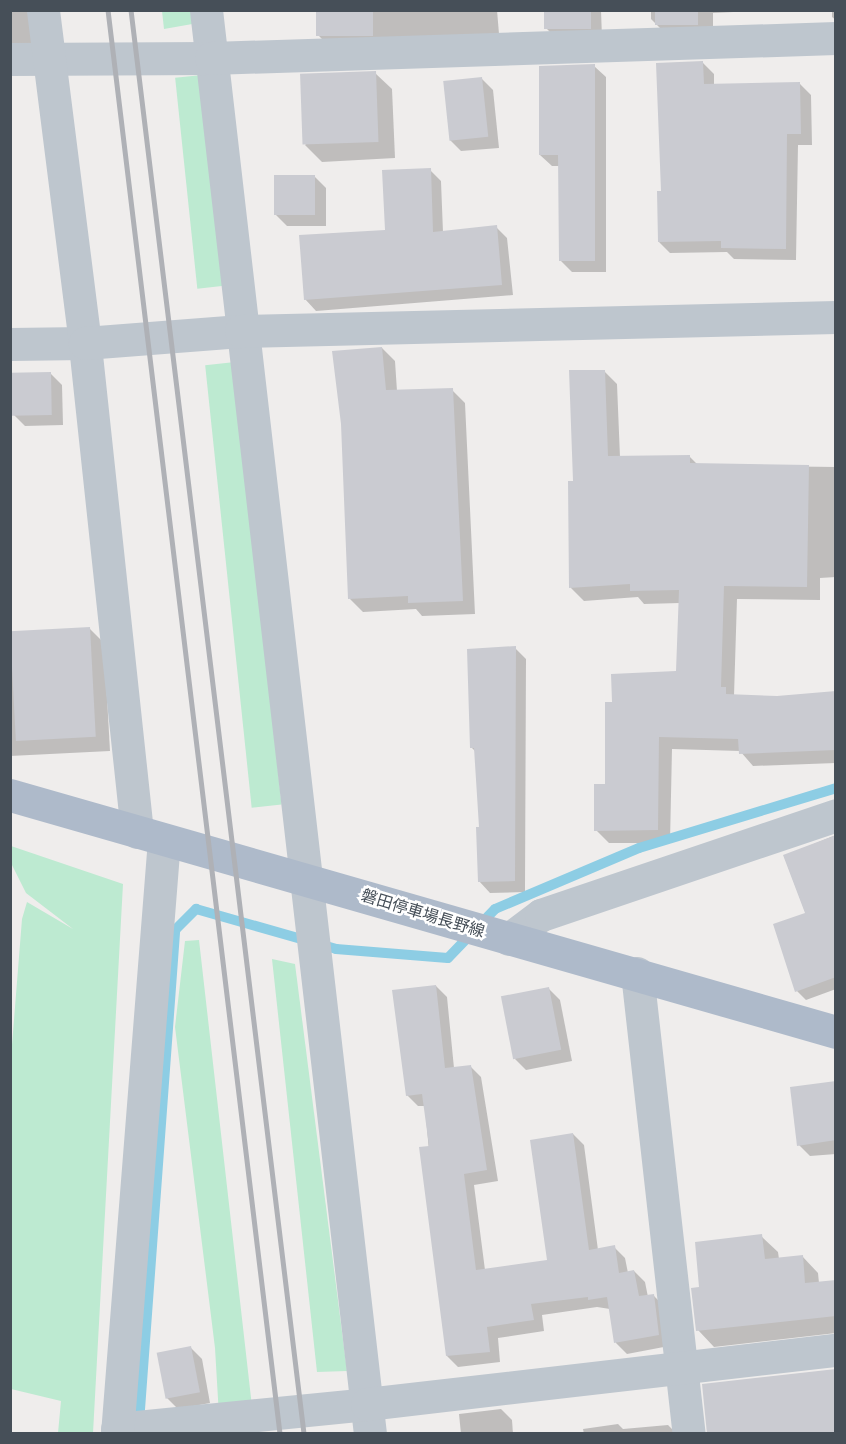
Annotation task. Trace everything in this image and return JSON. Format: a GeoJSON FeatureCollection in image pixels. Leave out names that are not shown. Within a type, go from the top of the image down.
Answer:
{"type":"FeatureCollection","features":[{"type":"Feature","properties":{"kind":"main road","name":"磐田停車場長野線"},"geometry":{"type":"LineString","coordinates":[[10,795],[150,836],[305,877],[509,939],[636,973],[836,1032]]}},
{"type":"Feature","properties":{"kind":"street"},"geometry":{"type":"LineString","coordinates":[[43,10],[150,836],[117,1431],[368,1419],[681,1367],[836,1350]]}},
{"type":"Feature","properties":{"kind":"street"},"geometry":{"type":"LineString","coordinates":[[206,10],[241,331],[368,1419]]}},
{"type":"Feature","properties":{"kind":"street"},"geometry":{"type":"LineString","coordinates":[[10,59],[49,57],[211,58],[836,38]]}},
{"type":"Feature","properties":{"kind":"street"},"geometry":{"type":"LineString","coordinates":[[10,344],[86,343],[241,331],[836,317]]}},
{"type":"Feature","properties":{"kind":"street"},"geometry":{"type":"LineString","coordinates":[[509,939],[542,915],[836,815]]}},
{"type":"Feature","properties":{"kind":"street"},"geometry":{"type":"LineString","coordinates":[[636,973],[689,1434]]}},
{"type":"Feature","properties":{"kind":"green space"},"geometry":{"type":"Polygon","coordinates":[[[162,11],[197,11],[198,23],[164,29],[162,11]]]}},
{"type":"Feature","properties":{"kind":"green space"},"geometry":{"type":"Polygon","coordinates":[[[202,75],[224,286],[197,289],[175,78],[202,75]]]}},
{"type":"Feature","properties":{"kind":"green space"},"geometry":{"type":"Polygon","coordinates":[[[235,362],[282,805],[252,808],[205,365],[235,362]]]}},
{"type":"Feature","properties":{"kind":"green space"},"geometry":{"type":"Polygon","coordinates":[[[11,846],[123,884],[93,1433],[58,1433],[61,1401],[11,1389],[10,1070],[22,919],[27,902],[73,929],[26,893],[11,863],[11,846]]]}},
{"type":"Feature","properties":{"kind":"green space"},"geometry":{"type":"Polygon","coordinates":[[[199,940],[255,1433],[220,1433],[215,1348],[175,1027],[185,941],[199,940]]]}},
{"type":"Feature","properties":{"kind":"green space"},"geometry":{"type":"Polygon","coordinates":[[[272,959],[295,964],[347,1371],[317,1372],[272,959]]]}},
{"type":"Feature","properties":{"kind":"building"},"geometry":{"type":"Polygon","coordinates":[[[316,10],[373,10],[373,36],[316,36],[316,10]]]}},
{"type":"Feature","properties":{"kind":"building"},"geometry":{"type":"Polygon","coordinates":[[[544,10],[591,10],[591,29],[544,29],[544,10]]]}},
{"type":"Feature","properties":{"kind":"building"},"geometry":{"type":"Polygon","coordinates":[[[655,10],[698,10],[698,25],[655,25],[655,10]]]}},
{"type":"Feature","properties":{"kind":"building"},"geometry":{"type":"Polygon","coordinates":[[[703,61],[704,84],[800,82],[801,134],[787,134],[786,249],[721,248],[721,241],[658,242],[657,191],[661,191],[656,63],[703,61]]]}},
{"type":"Feature","properties":{"kind":"building"},"geometry":{"type":"Polygon","coordinates":[[[595,64],[595,261],[559,261],[558,155],[539,155],[539,66],[595,64]]]}},
{"type":"Feature","properties":{"kind":"building"},"geometry":{"type":"Polygon","coordinates":[[[376,71],[378,142],[303,145],[300,74],[376,71]]]}},
{"type":"Feature","properties":{"kind":"building"},"geometry":{"type":"Polygon","coordinates":[[[482,77],[488,137],[449,141],[443,81],[482,77]]]}},
{"type":"Feature","properties":{"kind":"building"},"geometry":{"type":"Polygon","coordinates":[[[431,168],[433,232],[497,225],[502,285],[304,300],[299,235],[385,230],[382,170],[431,168]]]}},
{"type":"Feature","properties":{"kind":"building"},"geometry":{"type":"Polygon","coordinates":[[[274,175],[315,175],[315,215],[274,215],[274,175]]]}},
{"type":"Feature","properties":{"kind":"building"},"geometry":{"type":"Polygon","coordinates":[[[382,347],[386,390],[453,388],[463,601],[408,603],[408,596],[348,599],[341,424],[332,351],[382,347]]]}},
{"type":"Feature","properties":{"kind":"building"},"geometry":{"type":"Polygon","coordinates":[[[569,370],[605,370],[608,456],[690,455],[690,463],[809,465],[807,587],[724,586],[721,687],[726,687],[726,694],[777,696],[836,691],[836,750],[739,754],[738,739],[659,737],[658,830],[594,831],[594,784],[605,784],[605,702],[612,702],[611,674],[676,671],[679,590],[630,591],[630,584],[569,588],[568,481],[573,481],[569,370]]]}},
{"type":"Feature","properties":{"kind":"building"},"geometry":{"type":"Polygon","coordinates":[[[51,372],[52,415],[12,416],[11,373],[51,372]]]}},
{"type":"Feature","properties":{"kind":"building"},"geometry":{"type":"Polygon","coordinates":[[[90,627],[96,737],[16,741],[10,631],[90,627]]]}},
{"type":"Feature","properties":{"kind":"building"},"geometry":{"type":"Polygon","coordinates":[[[516,646],[515,881],[478,882],[476,827],[479,827],[474,748],[470,748],[467,649],[516,646]]]}},
{"type":"Feature","properties":{"kind":"building"},"geometry":{"type":"Polygon","coordinates":[[[836,835],[836,977],[795,992],[773,924],[805,913],[783,855],[836,835]]]}},
{"type":"Feature","properties":{"kind":"building"},"geometry":{"type":"Polygon","coordinates":[[[436,985],[445,1068],[471,1065],[487,1170],[464,1174],[476,1270],[547,1260],[530,1140],[573,1133],[589,1250],[615,1245],[619,1273],[634,1270],[639,1296],[654,1294],[659,1335],[614,1343],[607,1297],[588,1300],[588,1297],[531,1304],[534,1320],[487,1327],[490,1352],[446,1356],[419,1147],[429,1146],[422,1094],[406,1096],[392,990],[436,985]]]}},
{"type":"Feature","properties":{"kind":"building"},"geometry":{"type":"Polygon","coordinates":[[[549,987],[561,1050],[513,1059],[501,996],[549,987]]]}},
{"type":"Feature","properties":{"kind":"building"},"geometry":{"type":"Polygon","coordinates":[[[836,1081],[836,1140],[797,1146],[790,1087],[836,1081]]]}},
{"type":"Feature","properties":{"kind":"building"},"geometry":{"type":"Polygon","coordinates":[[[762,1234],[765,1259],[803,1255],[805,1283],[836,1280],[836,1316],[696,1331],[691,1288],[699,1287],[695,1242],[762,1234]]]}},
{"type":"Feature","properties":{"kind":"building"},"geometry":{"type":"Polygon","coordinates":[[[191,1346],[200,1392],[166,1399],[157,1353],[191,1346]]]}},
{"type":"Feature","properties":{"kind":"building"},"geometry":{"type":"Polygon","coordinates":[[[836,1369],[836,1434],[707,1434],[702,1384],[836,1369]]]}},
{"type":"Feature","properties":{"kind":"waterway"},"geometry":{"type":"LineString","coordinates":[[139,1423],[175,930],[196,909],[336,949],[448,958],[495,909],[639,848],[836,788]]}},
{"type":"Feature","properties":{"kind":"railway"},"geometry":{"type":"LineString","coordinates":[[108,10],[280,1434]]}},
{"type":"Feature","properties":{"kind":"railway"},"geometry":{"type":"LineString","coordinates":[[131,10],[304,1434]]}}]}
